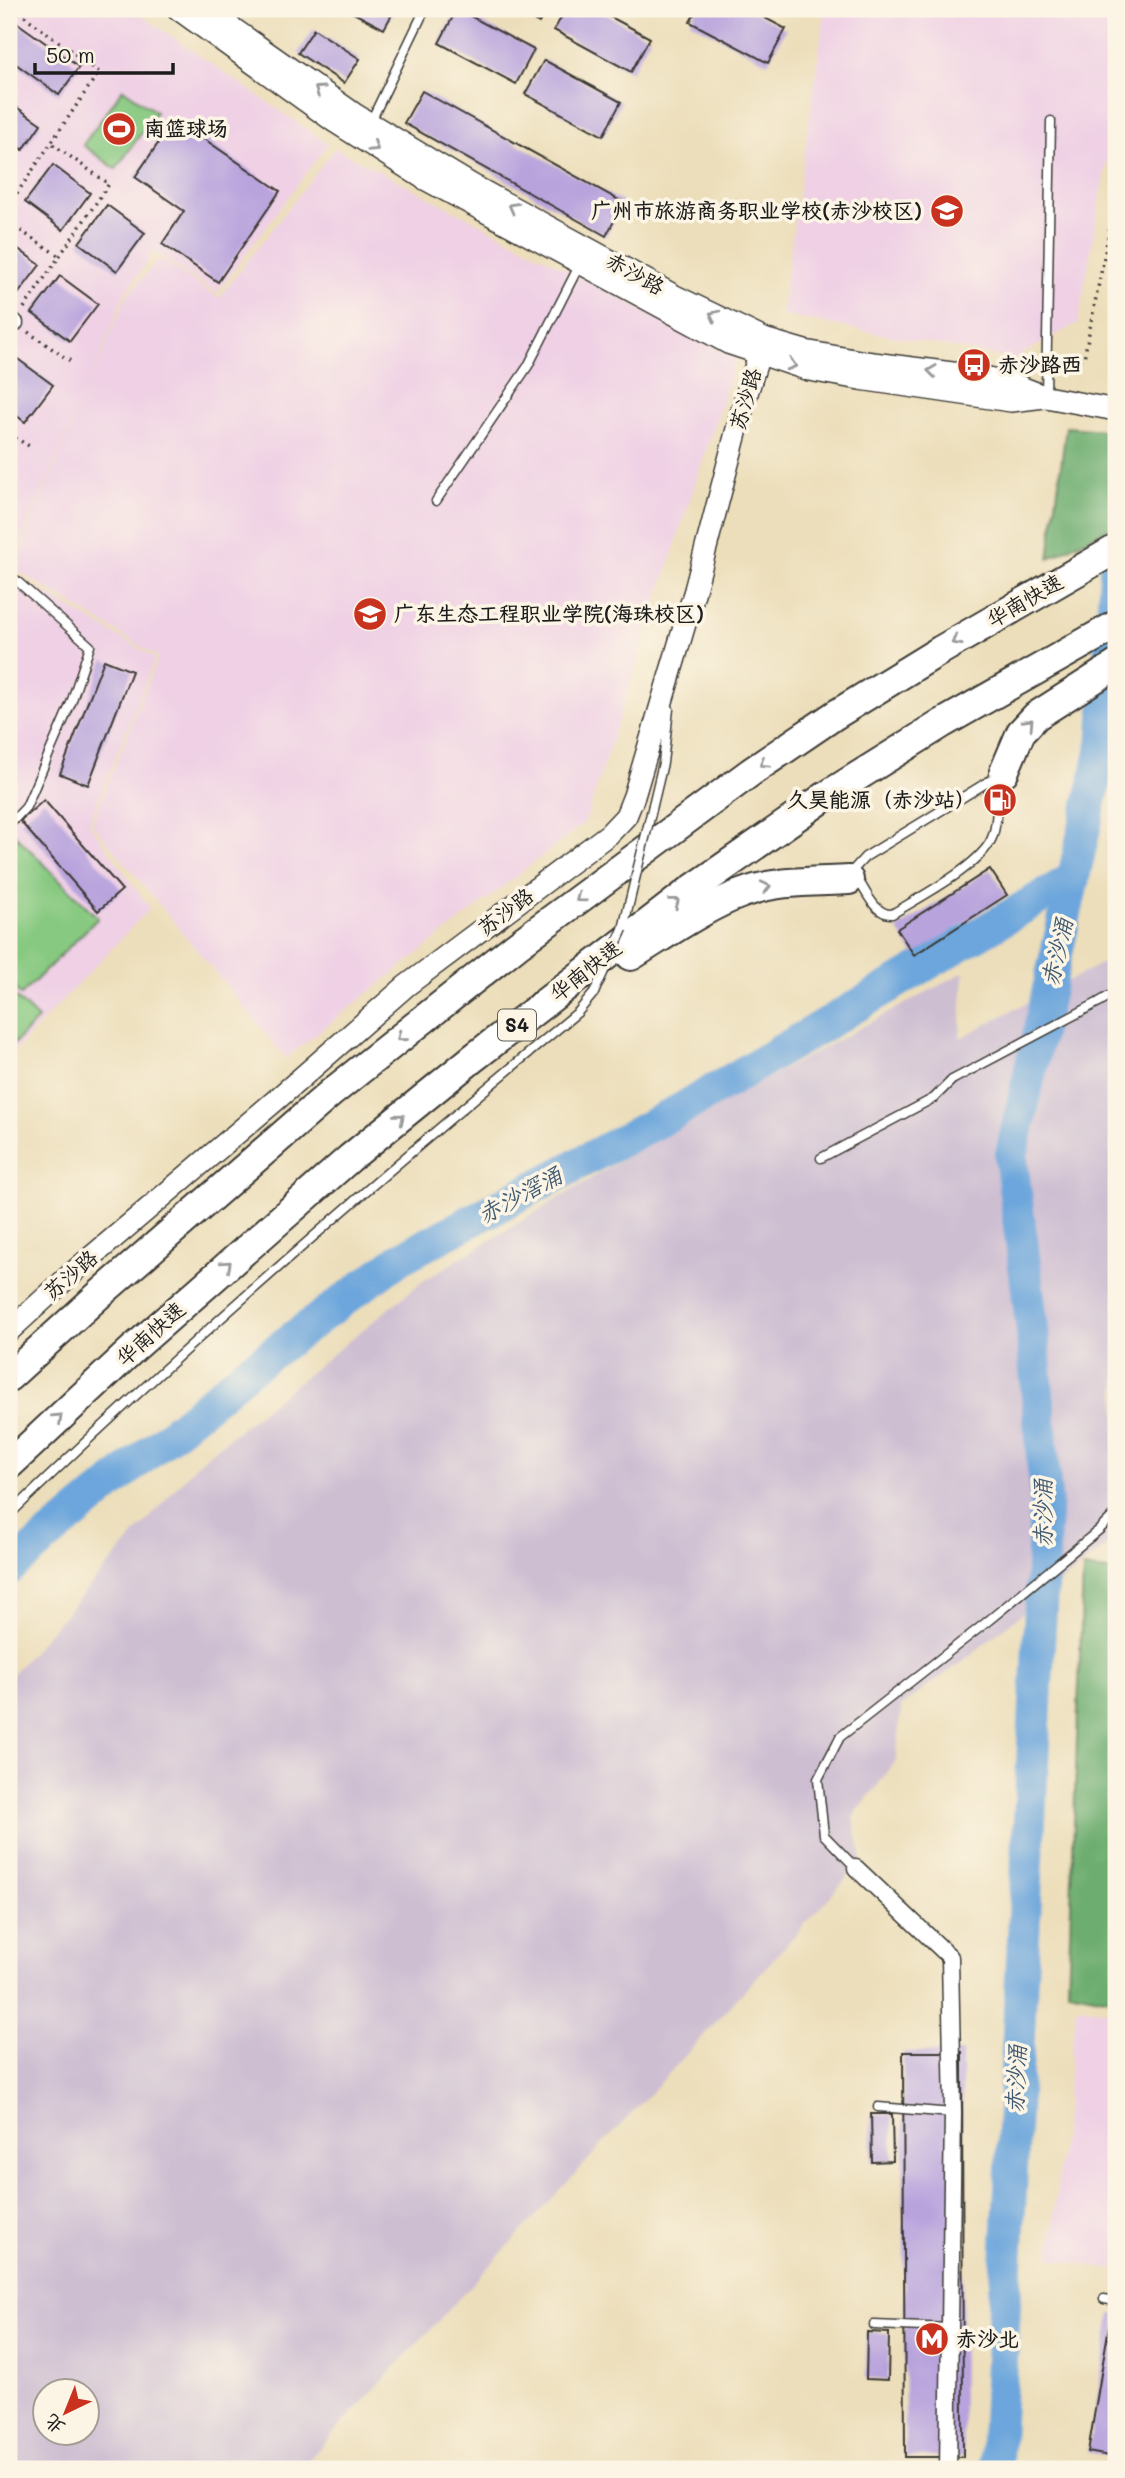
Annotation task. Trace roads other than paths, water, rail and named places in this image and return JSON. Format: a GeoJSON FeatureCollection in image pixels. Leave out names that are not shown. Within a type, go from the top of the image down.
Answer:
{"type":"FeatureCollection","features":[{"type":"Feature","properties":{"kind":"highway","name":"华南快速"},"geometry":{"type":"LineString","coordinates":[[9,1377],[331,1093],[517,945],[751,772],[835,715],[1116,549]]}},
{"type":"Feature","properties":{"kind":"highway","name":"华南快速"},"geometry":{"type":"LineString","coordinates":[[9,1465],[143,1340],[361,1150],[691,890],[764,836],[943,723],[1116,625]]}},
{"type":"Feature","properties":{"kind":"highway"},"geometry":{"type":"LineString","coordinates":[[1004,772],[1028,724],[1073,690],[1116,665]]}},
{"type":"Feature","properties":{"kind":"highway"},"geometry":{"type":"LineString","coordinates":[[514,1027],[693,919],[743,893],[786,883],[849,880]]}},
{"type":"Feature","properties":{"kind":"main road"},"geometry":{"type":"LineString","coordinates":[[178,9],[288,89],[423,178],[693,326],[762,347]]}},
{"type":"Feature","properties":{"kind":"main road","name":"赤沙路"},"geometry":{"type":"LineString","coordinates":[[205,9],[370,124],[762,347],[994,379],[1046,397],[1116,410]]}},
{"type":"Feature","properties":{"kind":"main road","name":"苏沙路"},"geometry":{"type":"LineString","coordinates":[[9,1331],[69,1276],[276,1101],[406,986],[609,834],[626,817],[674,661],[743,406],[762,347]]}},
{"type":"Feature","properties":{"kind":"street"},"geometry":{"type":"LineString","coordinates":[[856,1868],[950,1957],[953,2113],[948,2469]]}},
{"type":"Feature","properties":{"kind":"lane"},"geometry":{"type":"LineString","coordinates":[[370,124],[425,9]]}},
{"type":"Feature","properties":{"kind":"lane"},"geometry":{"type":"LineString","coordinates":[[1046,397],[1051,121]]}},
{"type":"Feature","properties":{"kind":"lane"},"geometry":{"type":"LineString","coordinates":[[436,501],[528,366],[580,264]]}},
{"type":"Feature","properties":{"kind":"lane"},"geometry":{"type":"LineString","coordinates":[[9,574],[90,646],[71,703],[26,807],[9,825]]}},
{"type":"Feature","properties":{"kind":"lane"},"geometry":{"type":"LineString","coordinates":[[9,1516],[93,1434],[268,1277],[578,1012],[594,993],[623,929],[663,764],[674,661]]}},
{"type":"Feature","properties":{"kind":"lane"},"geometry":{"type":"LineString","coordinates":[[1004,772],[997,788],[994,834],[989,847],[974,863],[892,914],[878,910],[860,883],[849,880],[854,869],[865,857],[1004,772]]}},
{"type":"Feature","properties":{"kind":"lane"},"geometry":{"type":"LineString","coordinates":[[821,1158],[934,1098],[952,1080],[1116,992]]}},
{"type":"Feature","properties":{"kind":"lane"},"geometry":{"type":"LineString","coordinates":[[856,1868],[824,1835],[818,1779],[840,1737],[983,1625],[1116,1513]]}},
{"type":"Feature","properties":{"kind":"lane"},"geometry":{"type":"LineString","coordinates":[[878,2107],[953,2113]]}},
{"type":"Feature","properties":{"kind":"lane"},"geometry":{"type":"LineString","coordinates":[[1104,2299],[1116,2301]]}},
{"type":"Feature","properties":{"kind":"lane"},"geometry":{"type":"LineString","coordinates":[[874,2325],[950,2328]]}},
{"type":"Feature","properties":{"kind":"waterway","name":"赤沙涌"},"geometry":{"type":"LineString","coordinates":[[996,2469],[1046,1501],[1032,1326],[1011,1157],[1104,741],[1116,567]]}},
{"type":"Feature","properties":{"kind":"waterway","name":"赤沙滘涌"},"geometry":{"type":"LineString","coordinates":[[9,1569],[246,1372],[401,1258],[685,1107],[1072,879]]}},
{"type":"Feature","properties":{"kind":"place","name":"南篮球场"},"geometry":{"type":"Point","coordinates":[119,129]}},
{"type":"Feature","properties":{"kind":"place","name":"广州市旅游商务职业学校(赤沙校区)"},"geometry":{"type":"Point","coordinates":[947,211]}},
{"type":"Feature","properties":{"kind":"place","name":"赤沙路西"},"geometry":{"type":"Point","coordinates":[974,365]}},
{"type":"Feature","properties":{"kind":"place","name":"广东生态工程职业学院(海珠校区)"},"geometry":{"type":"Point","coordinates":[370,614]}},
{"type":"Feature","properties":{"kind":"place","name":"久昊能源（赤沙站）"},"geometry":{"type":"Point","coordinates":[1000,800]}},
{"type":"Feature","properties":{"kind":"place","name":"赤沙北"},"geometry":{"type":"Point","coordinates":[932,2339]}}]}
